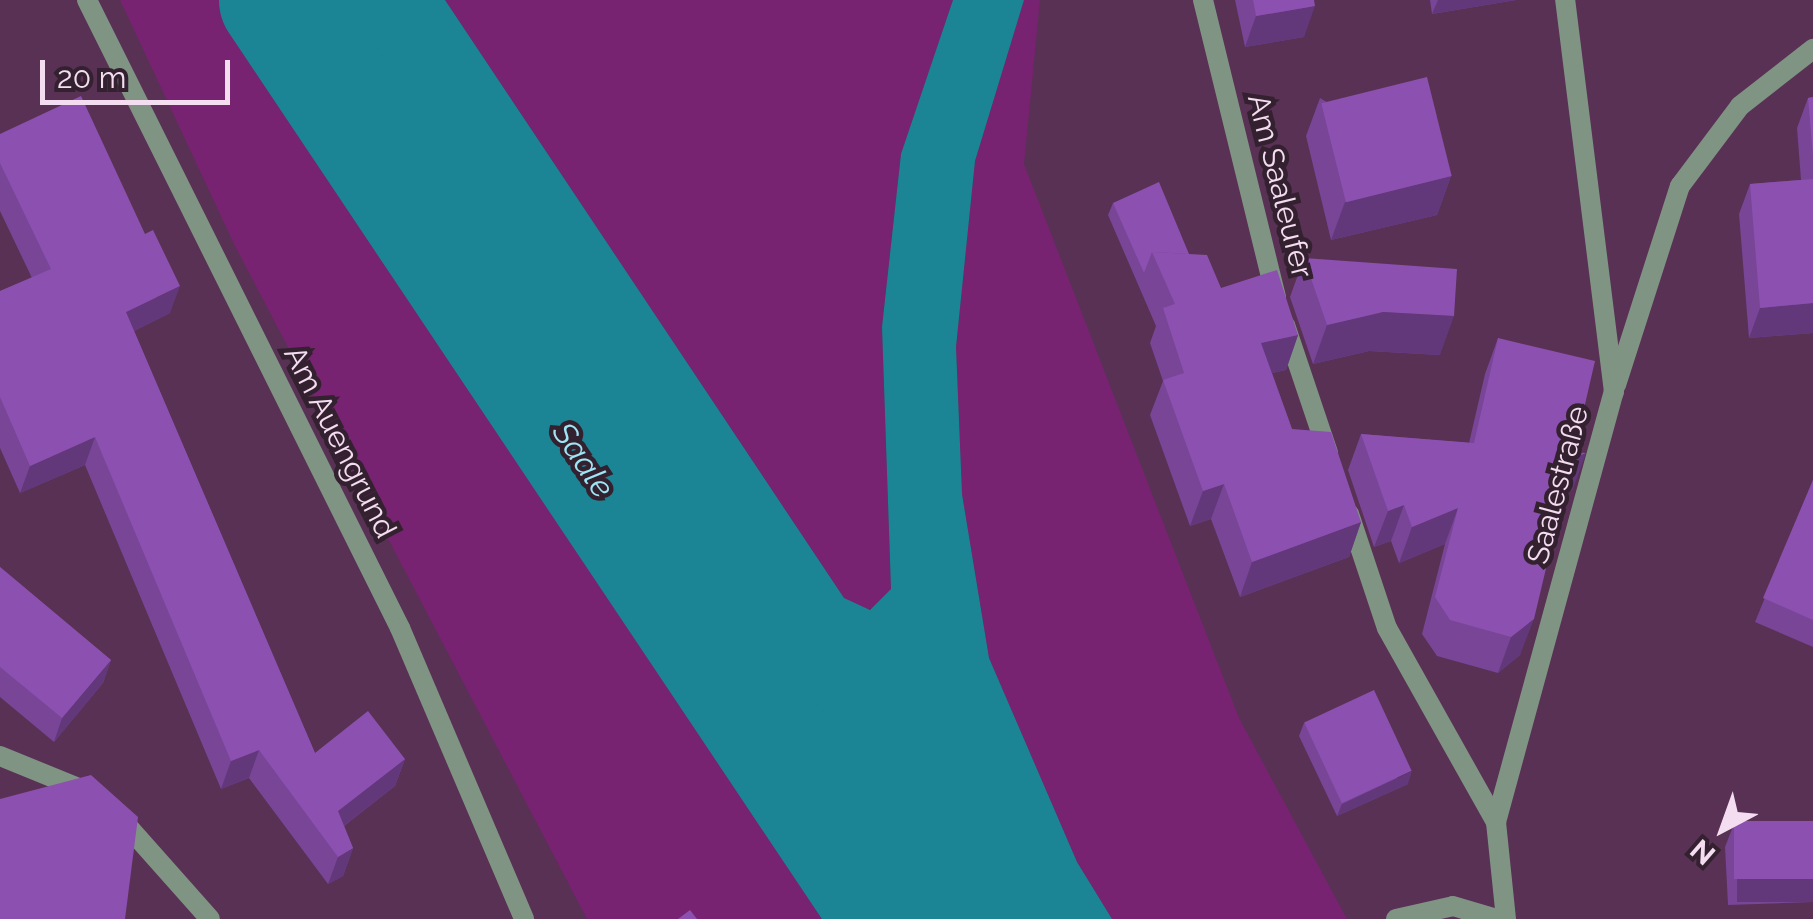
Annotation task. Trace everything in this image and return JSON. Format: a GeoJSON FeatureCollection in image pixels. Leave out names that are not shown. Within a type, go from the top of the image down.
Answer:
{"type":"FeatureCollection","features":[{"type":"Feature","properties":{"kind":"street","name":"Am Auengrund"},"geometry":{"type":"LineString","coordinates":[[87,0],[400,628],[524,919]]}},
{"type":"Feature","properties":{"kind":"street","name":"Am Saaleufer"},"geometry":{"type":"LineString","coordinates":[[1203,0],[1278,304],[1387,628],[1496,822]]}},
{"type":"Feature","properties":{"kind":"street","name":"Saalestraße"},"geometry":{"type":"LineString","coordinates":[[1506,919],[1496,822],[1614,392],[1565,0]]}},
{"type":"Feature","properties":{"kind":"street"},"geometry":{"type":"LineString","coordinates":[[1614,392],[1680,186],[1740,106],[1813,50]]}},
{"type":"Feature","properties":{"kind":"street"},"geometry":{"type":"LineString","coordinates":[[0,756],[82,784],[132,826],[210,919]]}},
{"type":"Feature","properties":{"kind":"street"},"geometry":{"type":"LineString","coordinates":[[1396,919],[1454,906],[1497,919]]}},
{"type":"Feature","properties":{"kind":"shaded area"},"geometry":{"type":"Polygon","coordinates":[[[120,0],[292,0],[893,919],[587,919],[234,244],[120,0]]]}},
{"type":"Feature","properties":{"kind":"shaded area"},"geometry":{"type":"Polygon","coordinates":[[[292,0],[445,0],[844,598],[870,610],[891,589],[882,327],[901,154],[953,0],[1024,0],[975,161],[956,347],[962,494],[989,658],[1077,862],[1112,919],[893,919],[292,0]]]}},
{"type":"Feature","properties":{"kind":"shaded area"},"geometry":{"type":"Polygon","coordinates":[[[445,0],[953,0],[901,155],[882,327],[891,589],[879,607],[860,610],[844,598],[445,0]]]}},
{"type":"Feature","properties":{"kind":"shaded area"},"geometry":{"type":"Polygon","coordinates":[[[1024,0],[1040,0],[1024,164],[1239,718],[1347,919],[1112,919],[1077,862],[989,658],[962,494],[956,348],[975,161],[1024,0]]]}},
{"type":"Feature","properties":{"kind":"building"},"geometry":{"type":"Polygon","coordinates":[[[1253,0],[1314,0],[1315,6],[1256,16],[1253,0]]]}},
{"type":"Feature","properties":{"kind":"building"},"geometry":{"type":"Polygon","coordinates":[[[1427,77],[1452,176],[1346,202],[1321,103],[1427,77]]]}},
{"type":"Feature","properties":{"kind":"building"},"geometry":{"type":"Polygon","coordinates":[[[81,96],[145,234],[153,230],[180,286],[126,312],[315,753],[368,711],[405,759],[338,811],[353,848],[338,857],[259,750],[231,761],[95,437],[30,466],[0,397],[0,291],[51,269],[0,163],[0,134],[81,96]]]}},
{"type":"Feature","properties":{"kind":"building"},"geometry":{"type":"Polygon","coordinates":[[[1813,97],[1813,156],[1808,98],[1813,97]]]}},
{"type":"Feature","properties":{"kind":"building"},"geometry":{"type":"Polygon","coordinates":[[[1813,179],[1813,303],[1760,308],[1750,184],[1813,179]]]}},
{"type":"Feature","properties":{"kind":"building"},"geometry":{"type":"Polygon","coordinates":[[[1159,182],[1189,254],[1152,252],[1144,273],[1113,203],[1159,182]]]}},
{"type":"Feature","properties":{"kind":"building"},"geometry":{"type":"Polygon","coordinates":[[[1152,252],[1207,255],[1221,288],[1277,270],[1298,335],[1261,343],[1292,429],[1331,432],[1361,522],[1252,562],[1224,484],[1203,491],[1163,380],[1184,373],[1163,308],[1175,304],[1152,252]]]}},
{"type":"Feature","properties":{"kind":"building"},"geometry":{"type":"Polygon","coordinates":[[[1304,258],[1457,269],[1454,316],[1383,312],[1327,325],[1304,258]]]}},
{"type":"Feature","properties":{"kind":"building"},"geometry":{"type":"Polygon","coordinates":[[[1498,338],[1595,361],[1574,452],[1586,453],[1572,459],[1534,619],[1511,637],[1450,620],[1435,597],[1458,508],[1412,527],[1404,505],[1388,511],[1361,434],[1474,443],[1498,338]]]}},
{"type":"Feature","properties":{"kind":"building"},"geometry":{"type":"Polygon","coordinates":[[[1813,480],[1813,620],[1763,598],[1813,480]]]}},
{"type":"Feature","properties":{"kind":"building"},"geometry":{"type":"Polygon","coordinates":[[[0,567],[111,660],[62,718],[0,667],[0,567]]]}},
{"type":"Feature","properties":{"kind":"building"},"geometry":{"type":"Polygon","coordinates":[[[1374,690],[1412,771],[1342,803],[1304,723],[1374,690]]]}},
{"type":"Feature","properties":{"kind":"building"},"geometry":{"type":"Polygon","coordinates":[[[91,775],[138,817],[125,919],[0,919],[0,799],[91,775]]]}},
{"type":"Feature","properties":{"kind":"building"},"geometry":{"type":"Polygon","coordinates":[[[1734,821],[1813,821],[1813,879],[1734,879],[1734,821]]]}},
{"type":"Feature","properties":{"kind":"building"},"geometry":{"type":"Polygon","coordinates":[[[690,910],[697,919],[678,919],[690,910]]]}},
{"type":"Feature","properties":{"kind":"waterway","name":"Saale"},"geometry":{"type":"LineString","coordinates":[[276,0],[891,919]]}}]}
